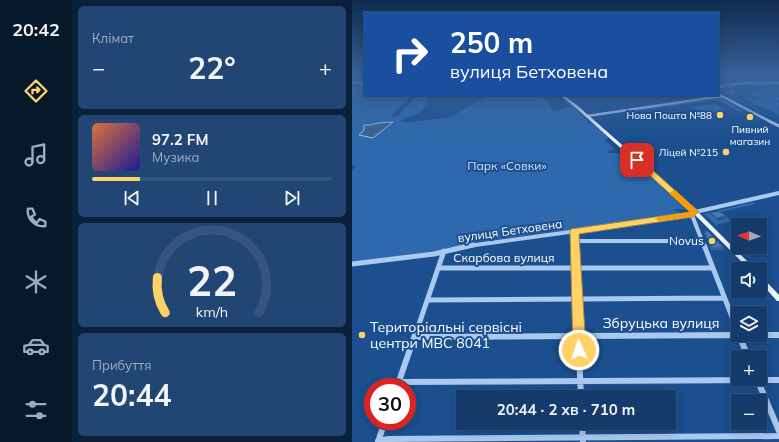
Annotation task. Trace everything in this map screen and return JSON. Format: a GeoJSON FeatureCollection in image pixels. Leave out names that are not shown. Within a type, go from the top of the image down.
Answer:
{"type":"FeatureCollection","features":[{"type":"Feature","properties":{"kind":"main road"},"geometry":{"type":"LineString","coordinates":[[564,98],[693,213],[745,262]]}},
{"type":"Feature","properties":{"kind":"main road"},"geometry":{"type":"LineString","coordinates":[[767,285],[779,298]]}},
{"type":"Feature","properties":{"kind":"street"},"geometry":{"type":"LineString","coordinates":[[586,116],[711,98]]}},
{"type":"Feature","properties":{"kind":"street"},"geometry":{"type":"LineString","coordinates":[[725,98],[779,126]]}},
{"type":"Feature","properties":{"kind":"street","name":"вулиця Бетховена"},"geometry":{"type":"LineString","coordinates":[[352,264],[434,254],[476,244],[574,232],[693,213],[779,193]]}},
{"type":"Feature","properties":{"kind":"street"},"geometry":{"type":"LineString","coordinates":[[693,213],[702,241],[731,316]]}},
{"type":"Feature","properties":{"kind":"street"},"geometry":{"type":"LineString","coordinates":[[574,232],[581,390]]}},
{"type":"Feature","properties":{"kind":"street"},"geometry":{"type":"LineString","coordinates":[[575,241],[702,241]]}},
{"type":"Feature","properties":{"kind":"street"},"geometry":{"type":"LineString","coordinates":[[400,378],[429,300],[444,251]]}},
{"type":"Feature","properties":{"kind":"street","name":"Скарбова вулиця"},"geometry":{"type":"LineString","coordinates":[[439,268],[713,268]]}},
{"type":"Feature","properties":{"kind":"street"},"geometry":{"type":"LineString","coordinates":[[429,300],[724,298]]}},
{"type":"Feature","properties":{"kind":"street","name":"Збруцька вулиця"},"geometry":{"type":"LineString","coordinates":[[415,337],[731,334]]}},
{"type":"Feature","properties":{"kind":"street"},"geometry":{"type":"LineString","coordinates":[[767,335],[779,335]]}},
{"type":"Feature","properties":{"kind":"street"},"geometry":{"type":"LineString","coordinates":[[416,385],[581,380],[731,380]]}},
{"type":"Feature","properties":{"kind":"street"},"geometry":{"type":"LineString","coordinates":[[767,380],[779,380]]}},
{"type":"Feature","properties":{"kind":"street"},"geometry":{"type":"LineString","coordinates":[[760,386],[779,431]]}},
{"type":"Feature","properties":{"kind":"street"},"geometry":{"type":"LineString","coordinates":[[378,442],[382,430]]}},
{"type":"Feature","properties":{"kind":"street"},"geometry":{"type":"LineString","coordinates":[[582,430],[583,440]]}},
{"type":"Feature","properties":{"kind":"street"},"geometry":{"type":"LineString","coordinates":[[378,442],[388,439],[583,440],[779,436]]}},
{"type":"Feature","properties":{"kind":"green space","name":"Парк «Совки»"},"geometry":{"type":"Polygon","coordinates":[[[352,98],[408,98],[390,117],[397,117],[415,98],[428,98],[422,111],[400,121],[407,122],[449,118],[484,98],[542,98],[548,101],[549,106],[554,111],[571,107],[562,99],[564,99],[581,114],[579,115],[582,115],[589,122],[588,124],[592,123],[609,138],[605,140],[613,148],[613,150],[608,151],[609,153],[618,153],[636,171],[643,170],[685,209],[674,209],[684,214],[478,242],[439,251],[352,263],[352,170],[356,166],[352,165],[352,98]]]}},
{"type":"Feature","properties":{"kind":"green space"},"geometry":{"type":"Polygon","coordinates":[[[721,98],[744,111],[739,112],[718,100],[644,110],[642,109],[721,98]]]}},
{"type":"Feature","properties":{"kind":"green space"},"geometry":{"type":"Polygon","coordinates":[[[743,98],[750,98],[754,100],[758,99],[756,98],[779,98],[779,100],[776,101],[779,103],[779,115],[743,98]]]}},
{"type":"Feature","properties":{"kind":"green space"},"geometry":{"type":"Polygon","coordinates":[[[716,104],[726,110],[706,113],[692,107],[716,104]]]}},
{"type":"Feature","properties":{"kind":"green space"},"geometry":{"type":"Polygon","coordinates":[[[753,202],[755,204],[721,212],[731,221],[716,225],[727,236],[704,214],[753,202]]]}},
{"type":"Feature","properties":{"kind":"shaded area"},"geometry":{"type":"Polygon","coordinates":[[[393,122],[373,138],[359,135],[364,130],[364,125],[393,122]]]}},
{"type":"Feature","properties":{"kind":"building"},"geometry":{"type":"Polygon","coordinates":[[[719,211],[726,216],[717,218],[710,213],[719,211]]]}},
{"type":"Feature","properties":{"kind":"building","name":"Novus"},"geometry":{"type":"Polygon","coordinates":[[[704,231],[708,231],[724,248],[712,248],[704,231]]]}},
{"type":"Feature","properties":{"kind":"slow traffic"},"geometry":{"type":"LineString","coordinates":[[661,219],[692,215],[695,212],[674,193]]}},
{"type":"Feature","properties":{"kind":"place","name":"Нова Пошта №88"},"geometry":{"type":"Point","coordinates":[720,115]}},
{"type":"Feature","properties":{"kind":"place","name":"Пивний магазин"},"geometry":{"type":"Point","coordinates":[750,117]}},
{"type":"Feature","properties":{"kind":"place","name":"Ліцей №215"},"geometry":{"type":"Point","coordinates":[726,152]}},
{"type":"Feature","properties":{"kind":"place","name":"Novus"},"geometry":{"type":"Point","coordinates":[712,241]}},
{"type":"Feature","properties":{"kind":"place","name":"Територіальні сервісні центри МВС 8041"},"geometry":{"type":"Point","coordinates":[362,335]}},
{"type":"Feature","properties":{"kind":"route"},"geometry":{"type":"LineString","coordinates":[[579,350],[574,232],[692,215],[695,212],[637,160]]}}]}
